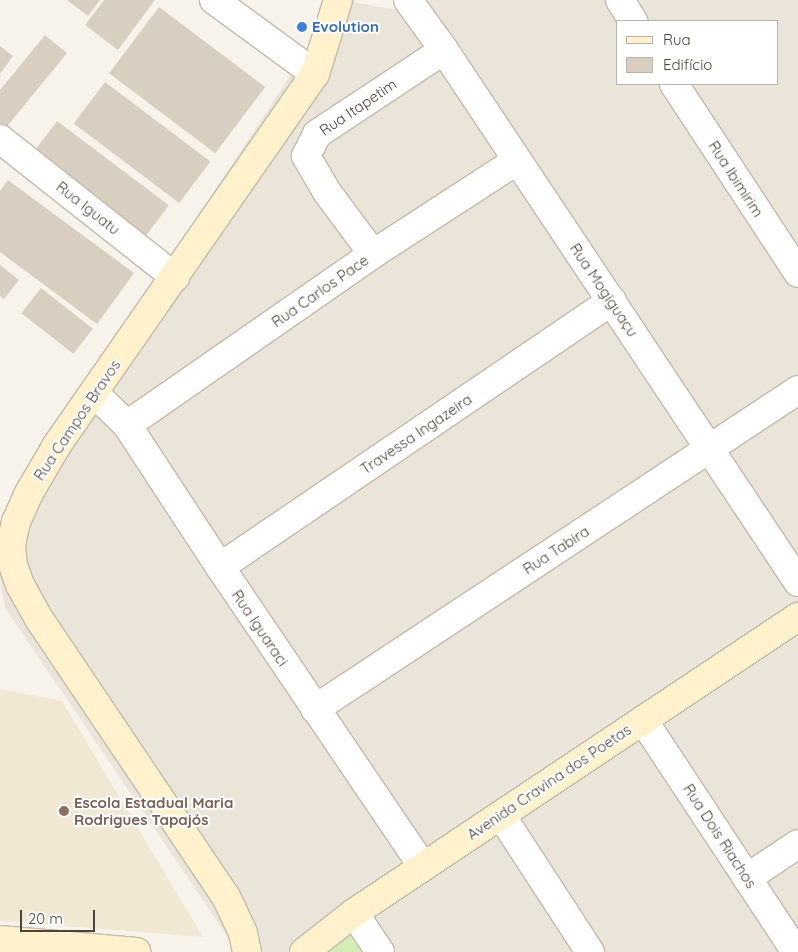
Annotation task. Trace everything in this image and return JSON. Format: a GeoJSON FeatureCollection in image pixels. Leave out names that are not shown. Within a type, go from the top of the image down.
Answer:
{"type":"FeatureCollection","features":[{"type":"Feature","properties":{"kind":"street"},"geometry":{"type":"LineString","coordinates":[[214,0],[315,74]]}},
{"type":"Feature","properties":{"kind":"street","name":"Rua Campos Bravos"},"geometry":{"type":"LineString","coordinates":[[247,952],[243,933],[226,897],[39,620],[20,585],[13,564],[11,545],[16,522],[29,493],[57,444],[176,276],[315,74],[338,0]]}},
{"type":"Feature","properties":{"kind":"street","name":"Rua Mogiguaçu"},"geometry":{"type":"LineString","coordinates":[[408,0],[444,50],[516,161],[612,301],[708,449],[798,582]]}},
{"type":"Feature","properties":{"kind":"street"},"geometry":{"type":"LineString","coordinates":[[620,0],[633,20]]}},
{"type":"Feature","properties":{"kind":"street","name":"Rua Itapetim"},"geometry":{"type":"LineString","coordinates":[[373,254],[327,192],[306,156],[317,134],[444,50]]}},
{"type":"Feature","properties":{"kind":"street","name":"Rua Ibimirim"},"geometry":{"type":"LineString","coordinates":[[675,85],[798,273]]}},
{"type":"Feature","properties":{"kind":"street","name":"Rua Iguatu"},"geometry":{"type":"LineString","coordinates":[[0,139],[176,276]]}},
{"type":"Feature","properties":{"kind":"street","name":"Rua Carlos Pace"},"geometry":{"type":"LineString","coordinates":[[127,425],[373,254],[516,161]]}},
{"type":"Feature","properties":{"kind":"street","name":"Travessa Ingazeira"},"geometry":{"type":"LineString","coordinates":[[220,567],[612,301]]}},
{"type":"Feature","properties":{"kind":"street","name":"Rua Tabira"},"geometry":{"type":"LineString","coordinates":[[315,709],[798,390]]}},
{"type":"Feature","properties":{"kind":"street","name":"Rua Iguaraci"},"geometry":{"type":"LineString","coordinates":[[94,393],[127,425],[422,867]]}},
{"type":"Feature","properties":{"kind":"street","name":"Avenida Cravina dos Poetas"},"geometry":{"type":"LineString","coordinates":[[304,952],[354,913],[798,617]]}},
{"type":"Feature","properties":{"kind":"street","name":"Rua Dois Riachos"},"geometry":{"type":"LineString","coordinates":[[643,720],[796,952]]}},
{"type":"Feature","properties":{"kind":"street"},"geometry":{"type":"LineString","coordinates":[[501,814],[590,952]]}},
{"type":"Feature","properties":{"kind":"street"},"geometry":{"type":"LineString","coordinates":[[747,878],[798,844]]}},
{"type":"Feature","properties":{"kind":"street"},"geometry":{"type":"LineString","coordinates":[[354,913],[380,952]]}},
{"type":"Feature","properties":{"kind":"street"},"geometry":{"type":"LineString","coordinates":[[0,940],[136,952]]}},
{"type":"Feature","properties":{"kind":"shaded area"},"geometry":{"type":"Polygon","coordinates":[[[340,0],[399,10],[414,0],[798,0],[798,952],[238,952],[5,608],[0,579],[0,533],[82,392],[340,0]]]}},
{"type":"Feature","properties":{"kind":"shaded area","name":"Escola Estadual Maria Rodrigues Tapajós"},"geometry":{"type":"Polygon","coordinates":[[[0,689],[62,701],[203,937],[0,921],[0,689]]]}},
{"type":"Feature","properties":{"kind":"green space"},"geometry":{"type":"Polygon","coordinates":[[[342,925],[361,952],[300,952],[342,925]]]}},
{"type":"Feature","properties":{"kind":"building"},"geometry":{"type":"Polygon","coordinates":[[[67,0],[100,0],[88,16],[67,0]]]}},
{"type":"Feature","properties":{"kind":"building"},"geometry":{"type":"Polygon","coordinates":[[[104,0],[155,0],[118,50],[85,25],[104,0]]]}},
{"type":"Feature","properties":{"kind":"building"},"geometry":{"type":"Polygon","coordinates":[[[159,7],[265,87],[215,153],[109,73],[159,7]]]}},
{"type":"Feature","properties":{"kind":"building"},"geometry":{"type":"Polygon","coordinates":[[[45,35],[67,53],[0,135],[0,90],[45,35]]]}},
{"type":"Feature","properties":{"kind":"building"},"geometry":{"type":"Polygon","coordinates":[[[0,46],[13,56],[0,74],[0,46]]]}},
{"type":"Feature","properties":{"kind":"building"},"geometry":{"type":"Polygon","coordinates":[[[105,82],[210,161],[179,203],[74,124],[105,82]]]}},
{"type":"Feature","properties":{"kind":"building"},"geometry":{"type":"Polygon","coordinates":[[[57,121],[169,205],[145,236],[34,152],[57,121]]]}},
{"type":"Feature","properties":{"kind":"building"},"geometry":{"type":"Polygon","coordinates":[[[8,180],[134,273],[97,324],[0,252],[0,191],[8,180]]]}},
{"type":"Feature","properties":{"kind":"building"},"geometry":{"type":"Polygon","coordinates":[[[0,265],[19,280],[4,299],[0,296],[0,265]]]}},
{"type":"Feature","properties":{"kind":"building"},"geometry":{"type":"Polygon","coordinates":[[[41,288],[93,329],[73,354],[21,313],[41,288]]]}},
{"type":"Feature","properties":{"kind":"place","name":"Evolution"},"geometry":{"type":"Point","coordinates":[302,27]}},
{"type":"Feature","properties":{"kind":"place","name":"Escola Estadual Maria Rodrigues Tapajós"},"geometry":{"type":"Point","coordinates":[64,811]}}]}
